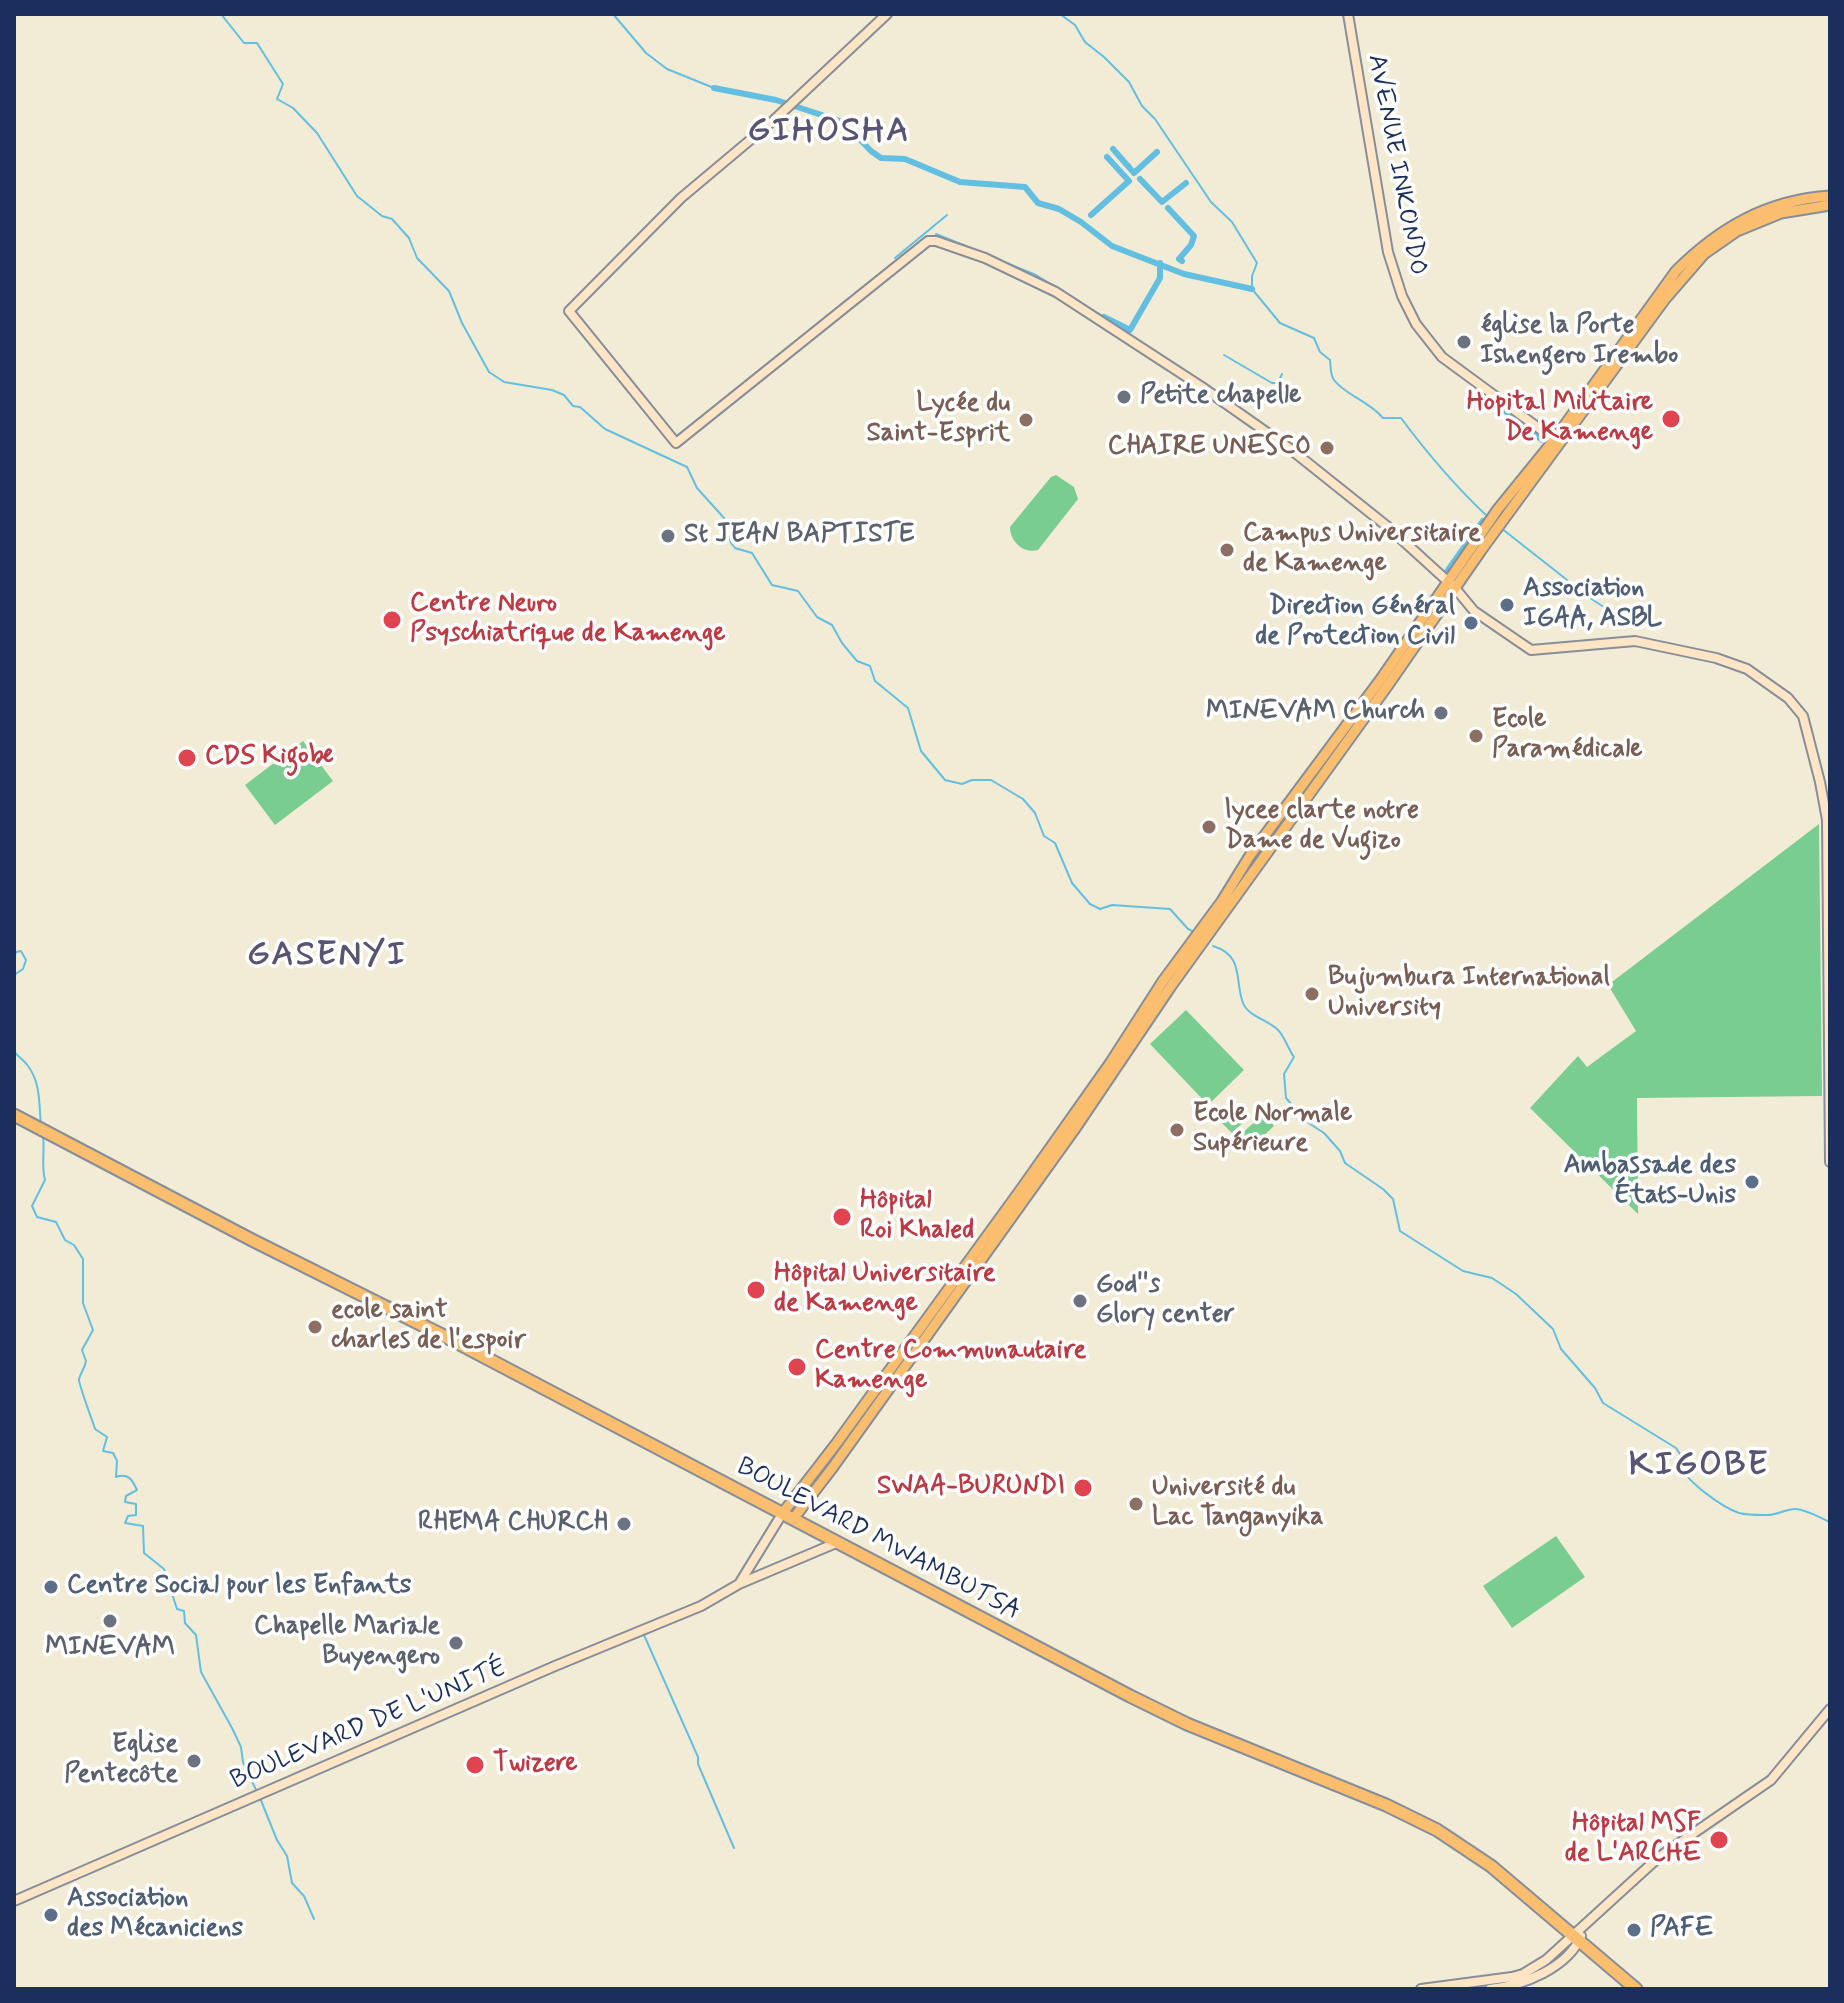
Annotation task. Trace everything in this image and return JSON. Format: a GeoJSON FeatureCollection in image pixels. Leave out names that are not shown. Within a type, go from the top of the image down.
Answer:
{"type":"FeatureCollection","features":[{"type":"Feature","properties":{"kind":"highway","name":"BOULEVARD MWAMBUTSA"},"geometry":{"type":"LineString","coordinates":[[14,1115],[61,1136],[82,1150],[1187,1724],[1386,1805],[1437,1830],[1491,1866],[1636,1989]]}},
{"type":"Feature","properties":{"kind":"main road"},"geometry":{"type":"LineString","coordinates":[[787,1516],[1074,1130],[1210,925],[1251,854],[1328,760],[1502,513],[1608,371],[1676,271],[1699,248],[1748,215],[1779,204],[1827,200]]}},
{"type":"Feature","properties":{"kind":"street"},"geometry":{"type":"LineString","coordinates":[[887,14],[681,198],[569,311],[676,443],[928,241],[936,241],[985,258],[1056,292],[1202,387],[1297,454],[1402,539],[1477,613],[1533,651],[1631,641],[1716,658],[1747,669],[1788,698],[1800,712],[1810,739],[1827,823],[1830,1162]]}},
{"type":"Feature","properties":{"kind":"street","name":"AVENUE INKONDO"},"geometry":{"type":"LineString","coordinates":[[1348,14],[1388,252],[1402,296],[1416,324],[1442,357],[1557,442]]}},
{"type":"Feature","properties":{"kind":"street","name":"BOULEVARD DE L'UNITÉ"},"geometry":{"type":"LineString","coordinates":[[739,1584],[787,1516]]}},
{"type":"Feature","properties":{"kind":"street","name":"BOULEVARD DE L'UNITÉ"},"geometry":{"type":"LineString","coordinates":[[14,1901],[555,1666],[701,1606],[739,1584],[836,1543]]}},
{"type":"Feature","properties":{"kind":"street"},"geometry":{"type":"LineString","coordinates":[[1490,1989],[1520,1984],[1540,1976],[1571,1950],[1585,1924],[1659,1857],[1771,1780],[1830,1709]]}},
{"type":"Feature","properties":{"kind":"street"},"geometry":{"type":"LineString","coordinates":[[1421,1989],[1523,1974],[1576,1938]]}},
{"type":"Feature","properties":{"kind":"green space"},"geometry":{"type":"Polygon","coordinates":[[[1056,475],[1074,487],[1078,499],[1038,550],[1023,548],[1015,542],[1010,527],[1051,477],[1056,475]]]}},
{"type":"Feature","properties":{"kind":"green space"},"geometry":{"type":"Polygon","coordinates":[[[303,741],[333,781],[275,825],[245,785],[303,741]]]}},
{"type":"Feature","properties":{"kind":"green space"},"geometry":{"type":"Polygon","coordinates":[[[1819,824],[1822,1096],[1637,1098],[1638,1214],[1530,1108],[1578,1056],[1587,1067],[1636,1031],[1608,985],[1819,824]]]}},
{"type":"Feature","properties":{"kind":"green space"},"geometry":{"type":"Polygon","coordinates":[[[1186,1010],[1244,1070],[1208,1105],[1150,1044],[1186,1010]]]}},
{"type":"Feature","properties":{"kind":"green space"},"geometry":{"type":"Polygon","coordinates":[[[1237,1104],[1249,1117],[1232,1133],[1220,1121],[1237,1104]]]}},
{"type":"Feature","properties":{"kind":"green space"},"geometry":{"type":"Polygon","coordinates":[[[1263,1114],[1274,1126],[1248,1150],[1237,1138],[1263,1114]]]}},
{"type":"Feature","properties":{"kind":"green space"},"geometry":{"type":"Polygon","coordinates":[[[1556,1536],[1585,1577],[1512,1628],[1483,1586],[1556,1536]]]}},
{"type":"Feature","properties":{"kind":"waterway"},"geometry":{"type":"LineString","coordinates":[[221,14],[244,43],[257,43],[283,84],[277,99],[293,108],[317,133],[357,196],[382,216],[392,219],[409,238],[417,258],[449,291],[462,323],[489,372],[504,382],[564,395],[573,406],[580,407],[605,429],[687,467],[697,488],[724,518],[735,548],[752,553],[772,585],[798,591],[817,617],[832,625],[857,661],[870,666],[875,681],[908,708],[921,751],[945,780],[962,784],[972,780],[991,780],[1023,799],[1035,813],[1044,836],[1055,843],[1072,883],[1090,904],[1100,909],[1112,905],[1170,909],[1188,929],[1196,933]]}},
{"type":"Feature","properties":{"kind":"waterway"},"geometry":{"type":"LineString","coordinates":[[613,14],[646,53],[667,69],[714,88]]}},
{"type":"Feature","properties":{"kind":"waterway"},"geometry":{"type":"LineString","coordinates":[[1060,14],[1075,25],[1085,42],[1129,82],[1142,106],[1155,119],[1211,202],[1232,222],[1257,263],[1252,276],[1252,289],[1280,323],[1314,338],[1320,352],[1330,360],[1333,378],[1344,390],[1383,418],[1401,418],[1442,469],[1487,516]]}},
{"type":"Feature","properties":{"kind":"waterway"},"geometry":{"type":"LineString","coordinates":[[714,88],[776,100],[843,122],[881,158],[905,159],[960,182],[1025,187],[1038,203],[1059,209],[1112,246],[1184,274],[1252,289]]}},
{"type":"Feature","properties":{"kind":"waterway"},"geometry":{"type":"LineString","coordinates":[[1113,149],[1134,173],[1157,152]]}},
{"type":"Feature","properties":{"kind":"waterway"},"geometry":{"type":"LineString","coordinates":[[1091,215],[1129,181],[1107,157]]}},
{"type":"Feature","properties":{"kind":"waterway"},"geometry":{"type":"LineString","coordinates":[[1140,179],[1162,202],[1186,183]]}},
{"type":"Feature","properties":{"kind":"waterway"},"geometry":{"type":"LineString","coordinates":[[1168,208],[1194,236],[1191,245],[1179,259],[1182,261]]}},
{"type":"Feature","properties":{"kind":"waterway"},"geometry":{"type":"LineString","coordinates":[[895,258],[947,215]]}},
{"type":"Feature","properties":{"kind":"waterway"},"geometry":{"type":"LineString","coordinates":[[936,234],[983,253]]}},
{"type":"Feature","properties":{"kind":"waterway"},"geometry":{"type":"LineString","coordinates":[[989,256],[1036,275],[1104,317]]}},
{"type":"Feature","properties":{"kind":"waterway"},"geometry":{"type":"LineString","coordinates":[[1104,317],[1130,330],[1160,278],[1160,263]]}},
{"type":"Feature","properties":{"kind":"waterway"},"geometry":{"type":"LineString","coordinates":[[1138,341],[1151,349]]}},
{"type":"Feature","properties":{"kind":"waterway"},"geometry":{"type":"LineString","coordinates":[[1224,355],[1272,383],[1278,383],[1282,374]]}},
{"type":"Feature","properties":{"kind":"waterway"},"geometry":{"type":"LineString","coordinates":[[1481,392],[1542,440]]}},
{"type":"Feature","properties":{"kind":"waterway"},"geometry":{"type":"LineString","coordinates":[[1448,570],[1483,521]]}},
{"type":"Feature","properties":{"kind":"waterway"},"geometry":{"type":"LineString","coordinates":[[1501,528],[1613,613]]}},
{"type":"Feature","properties":{"kind":"waterway"},"geometry":{"type":"LineString","coordinates":[[1430,560],[1445,572]]}},
{"type":"Feature","properties":{"kind":"waterway"},"geometry":{"type":"LineString","coordinates":[[1213,946],[1223,950],[1234,962],[1243,1003],[1254,1015],[1278,1030],[1294,1057],[1284,1074],[1286,1098],[1307,1122],[1324,1133],[1340,1151],[1345,1163],[1393,1199],[1400,1231],[1463,1271],[1492,1278],[1516,1294],[1553,1329],[1561,1349],[1595,1388],[1603,1403],[1676,1448],[1684,1472],[1715,1500],[1742,1514],[1769,1515],[1799,1509],[1830,1522]]}},
{"type":"Feature","properties":{"kind":"waterway"},"geometry":{"type":"LineString","coordinates":[[14,958],[16,952],[21,951],[26,960],[23,969],[14,975]]}},
{"type":"Feature","properties":{"kind":"waterway"},"geometry":{"type":"LineString","coordinates":[[14,1051],[28,1066],[35,1080],[41,1126]]}},
{"type":"Feature","properties":{"kind":"waterway"},"geometry":{"type":"LineString","coordinates":[[43,1136],[45,1180],[32,1206],[37,1217],[56,1222],[65,1240],[74,1245],[83,1259],[83,1303],[93,1330],[82,1350],[86,1361],[79,1379],[83,1395],[95,1429],[107,1437],[103,1451],[113,1453],[117,1461],[116,1477],[129,1478],[137,1490],[126,1496],[125,1502],[136,1504],[136,1515],[128,1516],[125,1523],[143,1526],[144,1553],[164,1569],[177,1609],[184,1611],[185,1623],[196,1635],[201,1672],[241,1747],[243,1762],[257,1792]]}},
{"type":"Feature","properties":{"kind":"waterway"},"geometry":{"type":"LineString","coordinates":[[644,1635],[734,1848]]}},
{"type":"Feature","properties":{"kind":"waterway"},"geometry":{"type":"LineString","coordinates":[[260,1798],[287,1856],[292,1883],[304,1896],[314,1919]]}},
{"type":"Feature","properties":{"kind":"place","name":"église la Porte Ishengero Irembo"},"geometry":{"type":"Point","coordinates":[1464,342]}},
{"type":"Feature","properties":{"kind":"place","name":"Petite chapelle"},"geometry":{"type":"Point","coordinates":[1124,397]}},
{"type":"Feature","properties":{"kind":"place","name":"Hopital Militaire De Kamenge"},"geometry":{"type":"Point","coordinates":[1671,419]}},
{"type":"Feature","properties":{"kind":"place","name":"Lycée du Saint-Esprit"},"geometry":{"type":"Point","coordinates":[1026,420]}},
{"type":"Feature","properties":{"kind":"place","name":"CHAIRE UNESCO"},"geometry":{"type":"Point","coordinates":[1327,448]}},
{"type":"Feature","properties":{"kind":"place","name":"St JEAN BAPTISTE"},"geometry":{"type":"Point","coordinates":[668,536]}},
{"type":"Feature","properties":{"kind":"place","name":"Campus Universitaire de Kamenge"},"geometry":{"type":"Point","coordinates":[1227,550]}},
{"type":"Feature","properties":{"kind":"place","name":"Association IGAA, ASBL"},"geometry":{"type":"Point","coordinates":[1507,605]}},
{"type":"Feature","properties":{"kind":"place","name":"Centre Neuro Psyschiatrique de Kamenge"},"geometry":{"type":"Point","coordinates":[392,620]}},
{"type":"Feature","properties":{"kind":"place","name":"Direction Général de Protection Civil"},"geometry":{"type":"Point","coordinates":[1471,623]}},
{"type":"Feature","properties":{"kind":"place","name":"MINEVAM Church"},"geometry":{"type":"Point","coordinates":[1441,713]}},
{"type":"Feature","properties":{"kind":"place","name":"Ecole Paramédicale"},"geometry":{"type":"Point","coordinates":[1476,736]}},
{"type":"Feature","properties":{"kind":"place","name":"CDS Kigobe"},"geometry":{"type":"Point","coordinates":[187,758]}},
{"type":"Feature","properties":{"kind":"place","name":"lycee clarte notre Dame de Vugizo"},"geometry":{"type":"Point","coordinates":[1209,827]}},
{"type":"Feature","properties":{"kind":"place","name":"Bujumbura International University"},"geometry":{"type":"Point","coordinates":[1312,994]}},
{"type":"Feature","properties":{"kind":"place","name":"Ecole Normale Supérieure"},"geometry":{"type":"Point","coordinates":[1177,1130]}},
{"type":"Feature","properties":{"kind":"place","name":"Ambassade des États-Unis"},"geometry":{"type":"Point","coordinates":[1752,1182]}},
{"type":"Feature","properties":{"kind":"place","name":"Hôpital Roi Khaled"},"geometry":{"type":"Point","coordinates":[842,1217]}},
{"type":"Feature","properties":{"kind":"place","name":"Hôpital Universitaire de Kamenge"},"geometry":{"type":"Point","coordinates":[756,1290]}},
{"type":"Feature","properties":{"kind":"place","name":"God''s Glory center"},"geometry":{"type":"Point","coordinates":[1080,1301]}},
{"type":"Feature","properties":{"kind":"place","name":"ecole saint charles de l'espoir"},"geometry":{"type":"Point","coordinates":[315,1327]}},
{"type":"Feature","properties":{"kind":"place","name":"Centre Communautaire Kamenge"},"geometry":{"type":"Point","coordinates":[797,1367]}},
{"type":"Feature","properties":{"kind":"place","name":"SWAA-BURUNDI"},"geometry":{"type":"Point","coordinates":[1083,1488]}},
{"type":"Feature","properties":{"kind":"place","name":"Université du Lac Tanganyika"},"geometry":{"type":"Point","coordinates":[1136,1504]}},
{"type":"Feature","properties":{"kind":"place","name":"RHEMA CHURCH"},"geometry":{"type":"Point","coordinates":[624,1524]}},
{"type":"Feature","properties":{"kind":"place","name":"Centre Social pour les Enfants"},"geometry":{"type":"Point","coordinates":[51,1587]}},
{"type":"Feature","properties":{"kind":"place","name":"MINEVAM"},"geometry":{"type":"Point","coordinates":[110,1621]}},
{"type":"Feature","properties":{"kind":"place","name":"Chapelle Mariale Buyengero"},"geometry":{"type":"Point","coordinates":[456,1643]}},
{"type":"Feature","properties":{"kind":"place","name":"Eglise Pentecôte"},"geometry":{"type":"Point","coordinates":[194,1761]}},
{"type":"Feature","properties":{"kind":"place","name":"Twizere"},"geometry":{"type":"Point","coordinates":[475,1765]}},
{"type":"Feature","properties":{"kind":"place","name":"Hôpital MSF de L'ARCHE"},"geometry":{"type":"Point","coordinates":[1719,1840]}},
{"type":"Feature","properties":{"kind":"place","name":"Association des Mécaniciens"},"geometry":{"type":"Point","coordinates":[51,1915]}},
{"type":"Feature","properties":{"kind":"place","name":"PAFE"},"geometry":{"type":"Point","coordinates":[1634,1930]}},
{"type":"Feature","properties":{"kind":"district","name":"GIHOSHA"},"geometry":{"type":"Point","coordinates":[829,133]}},
{"type":"Feature","properties":{"kind":"district","name":"GASENYI"},"geometry":{"type":"Point","coordinates":[327,957]}},
{"type":"Feature","properties":{"kind":"district","name":"KIGOBE"},"geometry":{"type":"Point","coordinates":[1699,1467]}}]}
